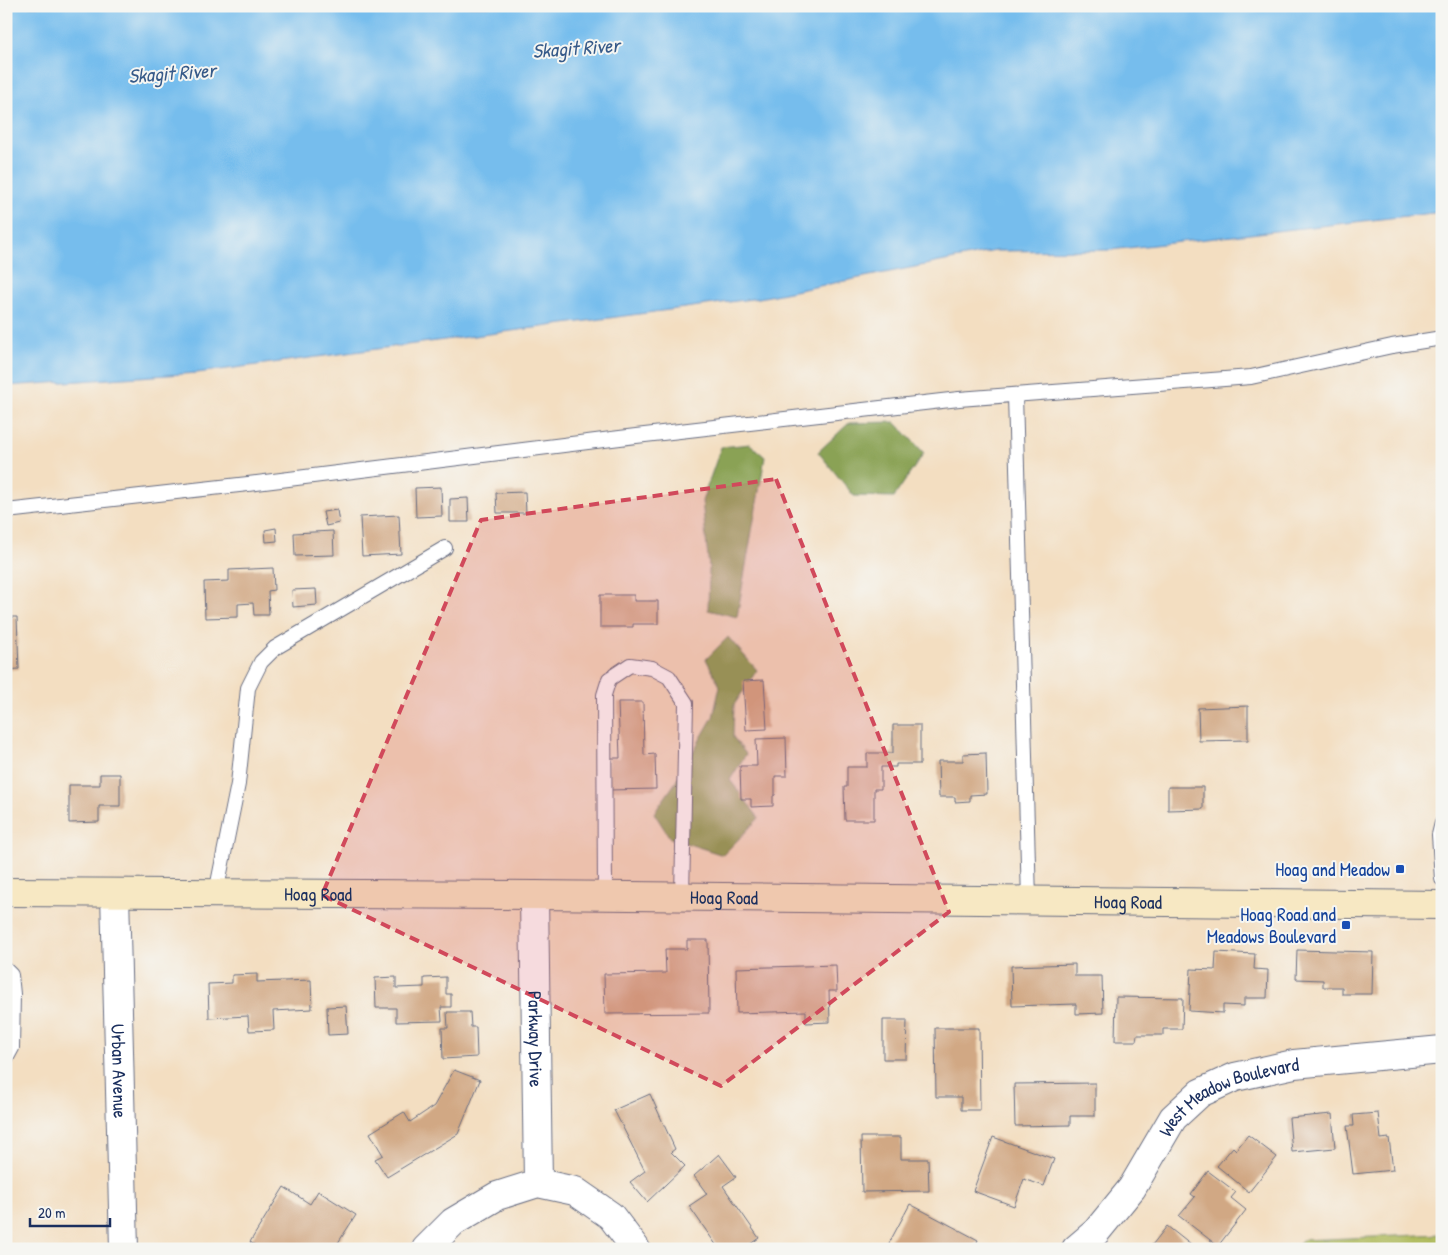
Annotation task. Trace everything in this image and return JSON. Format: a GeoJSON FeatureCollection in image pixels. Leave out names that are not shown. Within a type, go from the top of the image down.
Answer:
{"type":"FeatureCollection","features":[{"type":"Feature","properties":{"kind":"street","name":"Hoag Road"},"geometry":{"type":"LineString","coordinates":[[6,892],[682,896],[1442,905]]}},
{"type":"Feature","properties":{"kind":"street","name":"Urban Avenue"},"geometry":{"type":"LineString","coordinates":[[114,892],[124,1249]]}},
{"type":"Feature","properties":{"kind":"street","name":"Parkway Drive"},"geometry":{"type":"LineString","coordinates":[[534,895],[538,1183]]}},
{"type":"Feature","properties":{"kind":"street","name":"West Meadow Boulevard"},"geometry":{"type":"LineString","coordinates":[[1076,1249],[1096,1232],[1132,1188],[1173,1118],[1200,1093],[1235,1076],[1294,1064],[1442,1050]]}},
{"type":"Feature","properties":{"kind":"street"},"geometry":{"type":"LineString","coordinates":[[426,1249],[453,1222],[496,1196],[538,1183],[575,1191],[611,1216],[636,1249]]}},
{"type":"Feature","properties":{"kind":"lane"},"geometry":{"type":"LineString","coordinates":[[6,511],[950,400],[1251,377],[1392,346],[1442,338]]}},
{"type":"Feature","properties":{"kind":"lane"},"geometry":{"type":"LineString","coordinates":[[1014,395],[1029,900]]}},
{"type":"Feature","properties":{"kind":"lane"},"geometry":{"type":"LineString","coordinates":[[216,893],[238,784],[248,688],[261,662],[275,648],[445,548]]}},
{"type":"Feature","properties":{"kind":"lane"},"geometry":{"type":"LineString","coordinates":[[605,896],[604,695],[609,678],[630,665],[652,668],[669,677],[686,703],[682,896]]}},
{"type":"Feature","properties":{"kind":"lane"},"geometry":{"type":"LineString","coordinates":[[1442,823],[1439,835],[1442,879]]}},
{"type":"Feature","properties":{"kind":"lane"},"geometry":{"type":"LineString","coordinates":[[6,970],[11,975],[13,994],[12,1048],[6,1060]]}},
{"type":"Feature","properties":{"kind":"highlighted area"},"geometry":{"type":"Polygon","coordinates":[[[776,479],[949,912],[721,1086],[322,895],[481,520],[776,479]]]}},
{"type":"Feature","properties":{"kind":"green space"},"geometry":{"type":"Polygon","coordinates":[[[895,422],[924,453],[894,497],[854,496],[818,452],[849,423],[895,422]]]}},
{"type":"Feature","properties":{"kind":"green space"},"geometry":{"type":"Polygon","coordinates":[[[750,444],[765,457],[737,617],[708,610],[709,568],[702,501],[721,447],[750,444]]]}},
{"type":"Feature","properties":{"kind":"green space"},"geometry":{"type":"Polygon","coordinates":[[[728,637],[757,670],[734,705],[733,737],[746,754],[730,780],[759,818],[723,855],[670,838],[654,813],[675,783],[713,717],[720,686],[706,659],[728,637]]]}},
{"type":"Feature","properties":{"kind":"green space"},"geometry":{"type":"Polygon","coordinates":[[[1442,1234],[1442,1249],[1294,1249],[1302,1240],[1442,1234]]]}},
{"type":"Feature","properties":{"kind":"water","name":"Skagit River"},"geometry":{"type":"Polygon","coordinates":[[[6,6],[1442,6],[1442,212],[1110,250],[995,251],[759,298],[197,373],[6,386],[6,6]]]}},
{"type":"Feature","properties":{"kind":"building"},"geometry":{"type":"Polygon","coordinates":[[[441,487],[442,516],[416,517],[415,488],[441,487]]]}},
{"type":"Feature","properties":{"kind":"building"},"geometry":{"type":"Polygon","coordinates":[[[525,492],[526,513],[497,513],[496,493],[525,492]]]}},
{"type":"Feature","properties":{"kind":"building"},"geometry":{"type":"Polygon","coordinates":[[[468,498],[469,522],[450,522],[450,499],[468,498]]]}},
{"type":"Feature","properties":{"kind":"building"},"geometry":{"type":"Polygon","coordinates":[[[337,510],[339,523],[326,526],[323,512],[337,510]]]}},
{"type":"Feature","properties":{"kind":"building"},"geometry":{"type":"Polygon","coordinates":[[[399,515],[401,554],[362,556],[360,517],[399,515]]]}},
{"type":"Feature","properties":{"kind":"building"},"geometry":{"type":"Polygon","coordinates":[[[276,528],[277,541],[266,542],[265,530],[276,528]]]}},
{"type":"Feature","properties":{"kind":"building"},"geometry":{"type":"Polygon","coordinates":[[[333,531],[334,555],[295,556],[294,533],[333,531]]]}},
{"type":"Feature","properties":{"kind":"building"},"geometry":{"type":"Polygon","coordinates":[[[273,568],[274,590],[268,591],[269,615],[254,615],[253,603],[238,604],[238,617],[205,618],[204,582],[229,581],[229,570],[273,568]]]}},
{"type":"Feature","properties":{"kind":"building"},"geometry":{"type":"Polygon","coordinates":[[[316,589],[317,605],[293,607],[292,590],[316,589]]]}},
{"type":"Feature","properties":{"kind":"building"},"geometry":{"type":"Polygon","coordinates":[[[600,595],[634,595],[634,601],[658,601],[658,624],[633,624],[633,627],[600,627],[600,595]]]}},
{"type":"Feature","properties":{"kind":"building"},"geometry":{"type":"Polygon","coordinates":[[[6,617],[17,617],[19,669],[6,670],[6,617]]]}},
{"type":"Feature","properties":{"kind":"building"},"geometry":{"type":"Polygon","coordinates":[[[764,680],[767,729],[746,730],[743,681],[764,680]]]}},
{"type":"Feature","properties":{"kind":"building"},"geometry":{"type":"Polygon","coordinates":[[[618,702],[643,702],[644,755],[655,754],[656,789],[609,790],[608,758],[620,758],[618,702]]]}},
{"type":"Feature","properties":{"kind":"building"},"geometry":{"type":"Polygon","coordinates":[[[1248,706],[1248,740],[1199,741],[1198,708],[1248,706]]]}},
{"type":"Feature","properties":{"kind":"building"},"geometry":{"type":"Polygon","coordinates":[[[893,725],[920,725],[920,764],[896,764],[896,767],[881,767],[881,789],[874,789],[874,820],[845,820],[844,787],[847,787],[847,767],[867,767],[867,753],[893,753],[893,725]]]}},
{"type":"Feature","properties":{"kind":"building"},"geometry":{"type":"Polygon","coordinates":[[[786,738],[787,776],[775,776],[773,806],[751,807],[751,799],[741,799],[740,766],[757,766],[756,739],[786,738]]]}},
{"type":"Feature","properties":{"kind":"building"},"geometry":{"type":"Polygon","coordinates":[[[986,753],[987,794],[970,795],[970,801],[955,802],[955,797],[939,797],[938,761],[963,761],[963,754],[986,753]]]}},
{"type":"Feature","properties":{"kind":"building"},"geometry":{"type":"Polygon","coordinates":[[[100,774],[120,774],[120,806],[99,806],[99,822],[69,823],[69,785],[100,785],[100,774]]]}},
{"type":"Feature","properties":{"kind":"building"},"geometry":{"type":"Polygon","coordinates":[[[1168,787],[1203,787],[1203,809],[1168,810],[1168,787]]]}},
{"type":"Feature","properties":{"kind":"building"},"geometry":{"type":"Polygon","coordinates":[[[687,940],[708,940],[709,1013],[605,1014],[604,974],[666,973],[665,949],[687,949],[687,940]]]}},
{"type":"Feature","properties":{"kind":"building"},"geometry":{"type":"Polygon","coordinates":[[[1297,950],[1373,952],[1372,994],[1342,994],[1342,987],[1323,987],[1323,980],[1296,979],[1297,950]]]}},
{"type":"Feature","properties":{"kind":"building"},"geometry":{"type":"Polygon","coordinates":[[[1216,952],[1255,954],[1254,969],[1268,970],[1267,998],[1244,998],[1244,1006],[1223,1005],[1223,1013],[1189,1011],[1191,969],[1215,970],[1216,952]]]}},
{"type":"Feature","properties":{"kind":"building"},"geometry":{"type":"Polygon","coordinates":[[[1075,964],[1075,976],[1102,976],[1103,1013],[1076,1014],[1076,1004],[1012,1006],[1011,966],[1075,964]]]}},
{"type":"Feature","properties":{"kind":"building"},"geometry":{"type":"Polygon","coordinates":[[[836,965],[837,991],[829,991],[830,1022],[806,1023],[806,1011],[737,1013],[736,968],[836,965]]]}},
{"type":"Feature","properties":{"kind":"building"},"geometry":{"type":"Polygon","coordinates":[[[257,974],[257,982],[311,980],[312,1009],[273,1011],[274,1030],[249,1031],[248,1016],[209,1018],[208,984],[232,983],[232,975],[257,974]]]}},
{"type":"Feature","properties":{"kind":"building"},"geometry":{"type":"Polygon","coordinates":[[[396,977],[396,988],[424,987],[424,978],[446,977],[446,994],[451,994],[451,1007],[441,1007],[442,1021],[396,1022],[396,1008],[376,1008],[375,978],[396,977]]]}},
{"type":"Feature","properties":{"kind":"building"},"geometry":{"type":"Polygon","coordinates":[[[1116,997],[1183,998],[1182,1029],[1163,1029],[1163,1035],[1137,1035],[1136,1041],[1115,1041],[1116,997]]]}},
{"type":"Feature","properties":{"kind":"building"},"geometry":{"type":"Polygon","coordinates":[[[346,1006],[348,1034],[328,1035],[327,1007],[346,1006]]]}},
{"type":"Feature","properties":{"kind":"building"},"geometry":{"type":"Polygon","coordinates":[[[447,1012],[470,1012],[471,1027],[476,1027],[477,1057],[443,1059],[442,1028],[448,1028],[447,1012]]]}},
{"type":"Feature","properties":{"kind":"building"},"geometry":{"type":"Polygon","coordinates":[[[883,1020],[907,1020],[906,1059],[883,1059],[883,1020]]]}},
{"type":"Feature","properties":{"kind":"building"},"geometry":{"type":"Polygon","coordinates":[[[935,1028],[979,1028],[980,1110],[961,1110],[961,1097],[936,1097],[935,1028]]]}},
{"type":"Feature","properties":{"kind":"building"},"geometry":{"type":"Polygon","coordinates":[[[454,1070],[480,1080],[458,1134],[387,1177],[375,1159],[383,1155],[370,1133],[404,1112],[410,1122],[434,1106],[454,1070]]]}},
{"type":"Feature","properties":{"kind":"building"},"geometry":{"type":"Polygon","coordinates":[[[1095,1083],[1095,1116],[1070,1116],[1070,1125],[1015,1126],[1014,1084],[1095,1083]]]}},
{"type":"Feature","properties":{"kind":"building"},"geometry":{"type":"Polygon","coordinates":[[[650,1094],[675,1149],[671,1152],[685,1166],[647,1202],[630,1182],[645,1171],[614,1110],[650,1094]]]}},
{"type":"Feature","properties":{"kind":"building"},"geometry":{"type":"Polygon","coordinates":[[[1378,1113],[1381,1139],[1389,1138],[1393,1170],[1353,1174],[1347,1126],[1354,1126],[1353,1115],[1378,1113]]]}},
{"type":"Feature","properties":{"kind":"building"},"geometry":{"type":"Polygon","coordinates":[[[1332,1114],[1335,1148],[1292,1152],[1289,1118],[1332,1114]]]}},
{"type":"Feature","properties":{"kind":"building"},"geometry":{"type":"Polygon","coordinates":[[[1248,1135],[1277,1157],[1249,1192],[1217,1166],[1233,1147],[1236,1150],[1248,1135]]]}},
{"type":"Feature","properties":{"kind":"building"},"geometry":{"type":"Polygon","coordinates":[[[861,1137],[901,1137],[901,1159],[928,1159],[929,1191],[862,1192],[861,1137]]]}},
{"type":"Feature","properties":{"kind":"building"},"geometry":{"type":"Polygon","coordinates":[[[993,1137],[1054,1159],[1044,1186],[1024,1179],[1014,1206],[973,1191],[993,1137]]]}},
{"type":"Feature","properties":{"kind":"building"},"geometry":{"type":"Polygon","coordinates":[[[719,1154],[736,1177],[723,1186],[759,1238],[743,1249],[719,1249],[689,1206],[707,1194],[694,1176],[719,1154]]]}},
{"type":"Feature","properties":{"kind":"building"},"geometry":{"type":"Polygon","coordinates":[[[1208,1171],[1236,1192],[1231,1198],[1246,1210],[1218,1246],[1179,1216],[1195,1197],[1191,1194],[1208,1171]]]}},
{"type":"Feature","properties":{"kind":"building"},"geometry":{"type":"Polygon","coordinates":[[[284,1187],[310,1204],[318,1191],[356,1215],[334,1249],[261,1249],[250,1242],[284,1187]]]}},
{"type":"Feature","properties":{"kind":"building"},"geometry":{"type":"Polygon","coordinates":[[[910,1204],[978,1240],[974,1249],[890,1249],[887,1247],[910,1204]]]}},
{"type":"Feature","properties":{"kind":"building"},"geometry":{"type":"Polygon","coordinates":[[[1167,1226],[1196,1249],[1149,1249],[1167,1226]]]}},
{"type":"Feature","properties":{"kind":"place","name":"Hoag and Meadow"},"geometry":{"type":"Point","coordinates":[1400,869]}},
{"type":"Feature","properties":{"kind":"place","name":"Hoag Road and Meadows Boulevard"},"geometry":{"type":"Point","coordinates":[1346,925]}}]}
